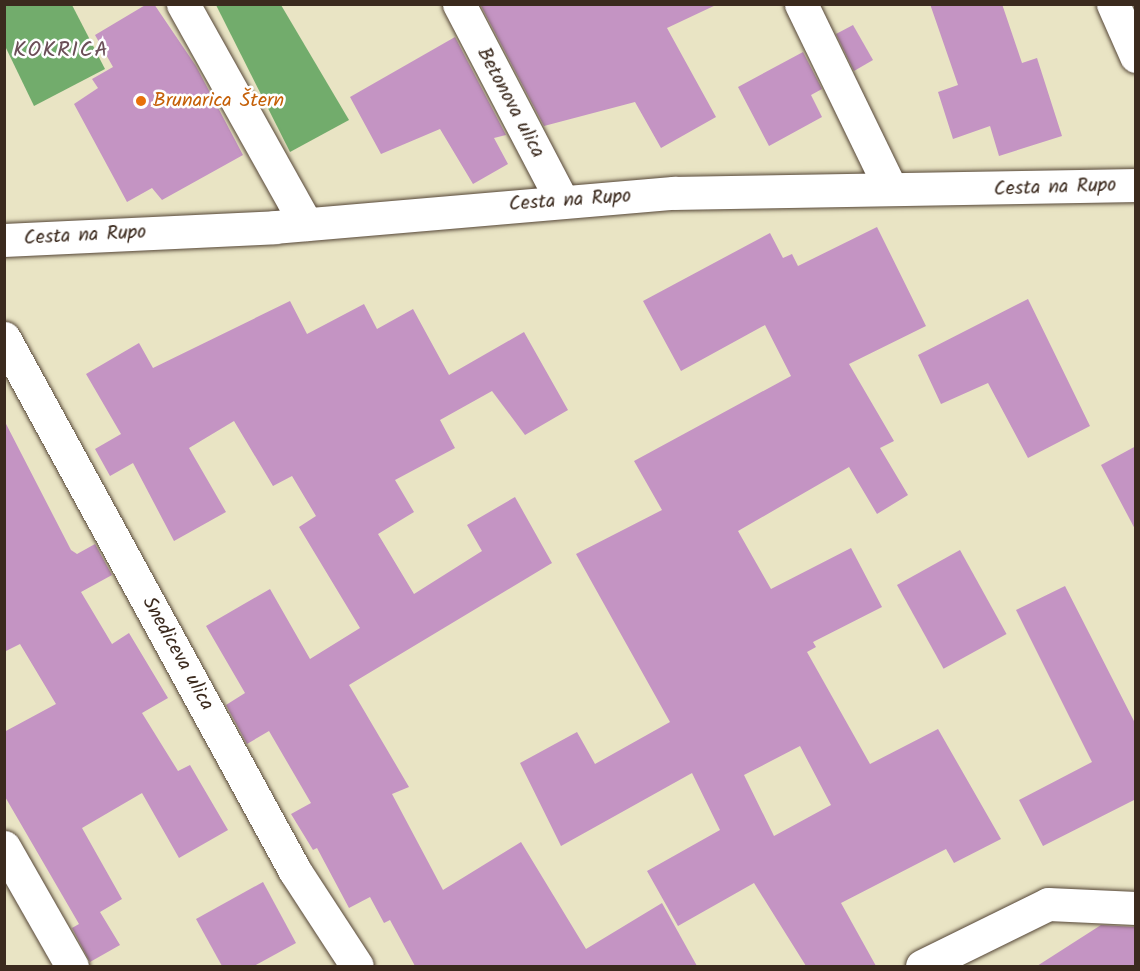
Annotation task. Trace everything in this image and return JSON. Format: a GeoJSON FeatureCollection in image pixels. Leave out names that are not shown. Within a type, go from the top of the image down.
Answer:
{"type":"FeatureCollection","features":[{"type":"Feature","properties":{"kind":"street"},"geometry":{"type":"LineString","coordinates":[[183,4],[306,224]]}},
{"type":"Feature","properties":{"kind":"street","name":"Betonova ulica"},"geometry":{"type":"LineString","coordinates":[[459,4],[562,201]]}},
{"type":"Feature","properties":{"kind":"street"},"geometry":{"type":"LineString","coordinates":[[801,4],[890,187]]}},
{"type":"Feature","properties":{"kind":"street"},"geometry":{"type":"LineString","coordinates":[[1113,4],[1136,56]]}},
{"type":"Feature","properties":{"kind":"street","name":"Cesta na Rupo"},"geometry":{"type":"LineString","coordinates":[[4,240],[306,224],[562,201],[890,187],[1033,191],[1136,185]]}},
{"type":"Feature","properties":{"kind":"street","name":"Snediceva ulica"},"geometry":{"type":"LineString","coordinates":[[4,338],[295,871],[357,966]]}},
{"type":"Feature","properties":{"kind":"street"},"geometry":{"type":"LineString","coordinates":[[4,847],[72,966]]}},
{"type":"Feature","properties":{"kind":"street"},"geometry":{"type":"LineString","coordinates":[[922,966],[1048,904],[1136,908]]}},
{"type":"Feature","properties":{"kind":"green space"},"geometry":{"type":"Polygon","coordinates":[[[5,4],[72,5],[105,69],[34,106],[5,46],[5,4]]]}},
{"type":"Feature","properties":{"kind":"green space"},"geometry":{"type":"Polygon","coordinates":[[[216,5],[281,5],[349,120],[290,152],[216,5]]]}},
{"type":"Feature","properties":{"kind":"building","name":"Brunarica Štern"},"geometry":{"type":"Polygon","coordinates":[[[147,4],[154,4],[196,66],[243,155],[162,200],[152,188],[127,202],[74,104],[98,88],[92,79],[113,67],[95,35],[147,4]]]}},
{"type":"Feature","properties":{"kind":"building"},"geometry":{"type":"Polygon","coordinates":[[[480,4],[718,4],[667,28],[716,117],[661,148],[635,102],[544,126],[480,4]]]}},
{"type":"Feature","properties":{"kind":"building"},"geometry":{"type":"Polygon","coordinates":[[[930,4],[1002,4],[1022,63],[1037,58],[1062,136],[999,156],[990,126],[953,139],[938,92],[958,85],[930,4]]]}},
{"type":"Feature","properties":{"kind":"building"},"geometry":{"type":"Polygon","coordinates":[[[853,25],[873,60],[854,71],[836,34],[853,25]]]}},
{"type":"Feature","properties":{"kind":"building"},"geometry":{"type":"Polygon","coordinates":[[[455,37],[506,135],[494,138],[508,164],[473,184],[440,129],[381,154],[350,97],[455,37]]]}},
{"type":"Feature","properties":{"kind":"building"},"geometry":{"type":"Polygon","coordinates":[[[803,52],[822,89],[811,95],[822,117],[769,146],[738,87],[803,52]]]}},
{"type":"Feature","properties":{"kind":"building"},"geometry":{"type":"Polygon","coordinates":[[[877,227],[926,326],[849,364],[894,441],[880,448],[908,495],[877,514],[849,467],[738,531],[771,589],[851,548],[882,607],[813,642],[816,647],[807,652],[870,764],[938,729],[1001,839],[954,863],[946,849],[841,903],[876,966],[806,966],[754,883],[678,926],[647,871],[720,830],[692,773],[561,846],[520,763],[577,732],[595,764],[670,722],[576,554],[662,510],[634,461],[791,376],[765,325],[681,371],[643,301],[770,233],[783,258],[792,254],[798,266],[877,227]],[[800,746],[744,775],[774,836],[831,805],[800,746]]]}},
{"type":"Feature","properties":{"kind":"building"},"geometry":{"type":"Polygon","coordinates":[[[1028,299],[1090,426],[1028,458],[988,383],[941,404],[918,355],[1028,299]]]}},
{"type":"Feature","properties":{"kind":"building"},"geometry":{"type":"Polygon","coordinates":[[[290,301],[307,334],[364,304],[377,329],[413,309],[449,375],[524,332],[568,410],[525,435],[492,391],[440,420],[455,448],[395,480],[414,512],[378,534],[414,594],[482,551],[467,525],[515,497],[552,563],[349,685],[409,787],[392,794],[443,890],[521,842],[586,949],[662,903],[697,966],[415,966],[390,920],[384,923],[370,897],[349,908],[317,848],[313,850],[291,814],[311,803],[269,731],[247,744],[226,705],[245,693],[206,626],[270,589],[310,659],[360,628],[299,527],[316,516],[292,476],[273,486],[234,421],[189,448],[226,512],[174,541],[133,463],[110,476],[95,449],[121,434],[86,374],[139,343],[153,368],[290,301]]]}},
{"type":"Feature","properties":{"kind":"building"},"geometry":{"type":"Polygon","coordinates":[[[4,420],[71,550],[77,554],[95,544],[112,575],[81,592],[112,644],[129,633],[168,698],[142,713],[178,771],[190,765],[228,830],[179,858],[142,793],[82,828],[122,899],[100,912],[120,945],[90,962],[72,928],[79,924],[4,795],[4,732],[56,704],[20,644],[4,652],[4,420]]]}},
{"type":"Feature","properties":{"kind":"building"},"geometry":{"type":"Polygon","coordinates":[[[1136,446],[1136,531],[1101,465],[1136,446]]]}},
{"type":"Feature","properties":{"kind":"building"},"geometry":{"type":"Polygon","coordinates":[[[960,550],[1007,634],[944,669],[897,585],[960,550]]]}},
{"type":"Feature","properties":{"kind":"building"},"geometry":{"type":"Polygon","coordinates":[[[1065,586],[1136,725],[1136,799],[1043,846],[1019,800],[1092,762],[1016,610],[1065,586]]]}},
{"type":"Feature","properties":{"kind":"building"},"geometry":{"type":"Polygon","coordinates":[[[263,882],[296,943],[254,966],[222,966],[196,919],[263,882]]]}},
{"type":"Feature","properties":{"kind":"building"},"geometry":{"type":"Polygon","coordinates":[[[1101,925],[1136,927],[1136,966],[1037,966],[1101,925]]]}},
{"type":"Feature","properties":{"kind":"place","name":"Brunarica Štern"},"geometry":{"type":"Point","coordinates":[141,101]}},
{"type":"Feature","properties":{"kind":"district","name":"KOKRICA"},"geometry":{"type":"Point","coordinates":[61,51]}}]}
